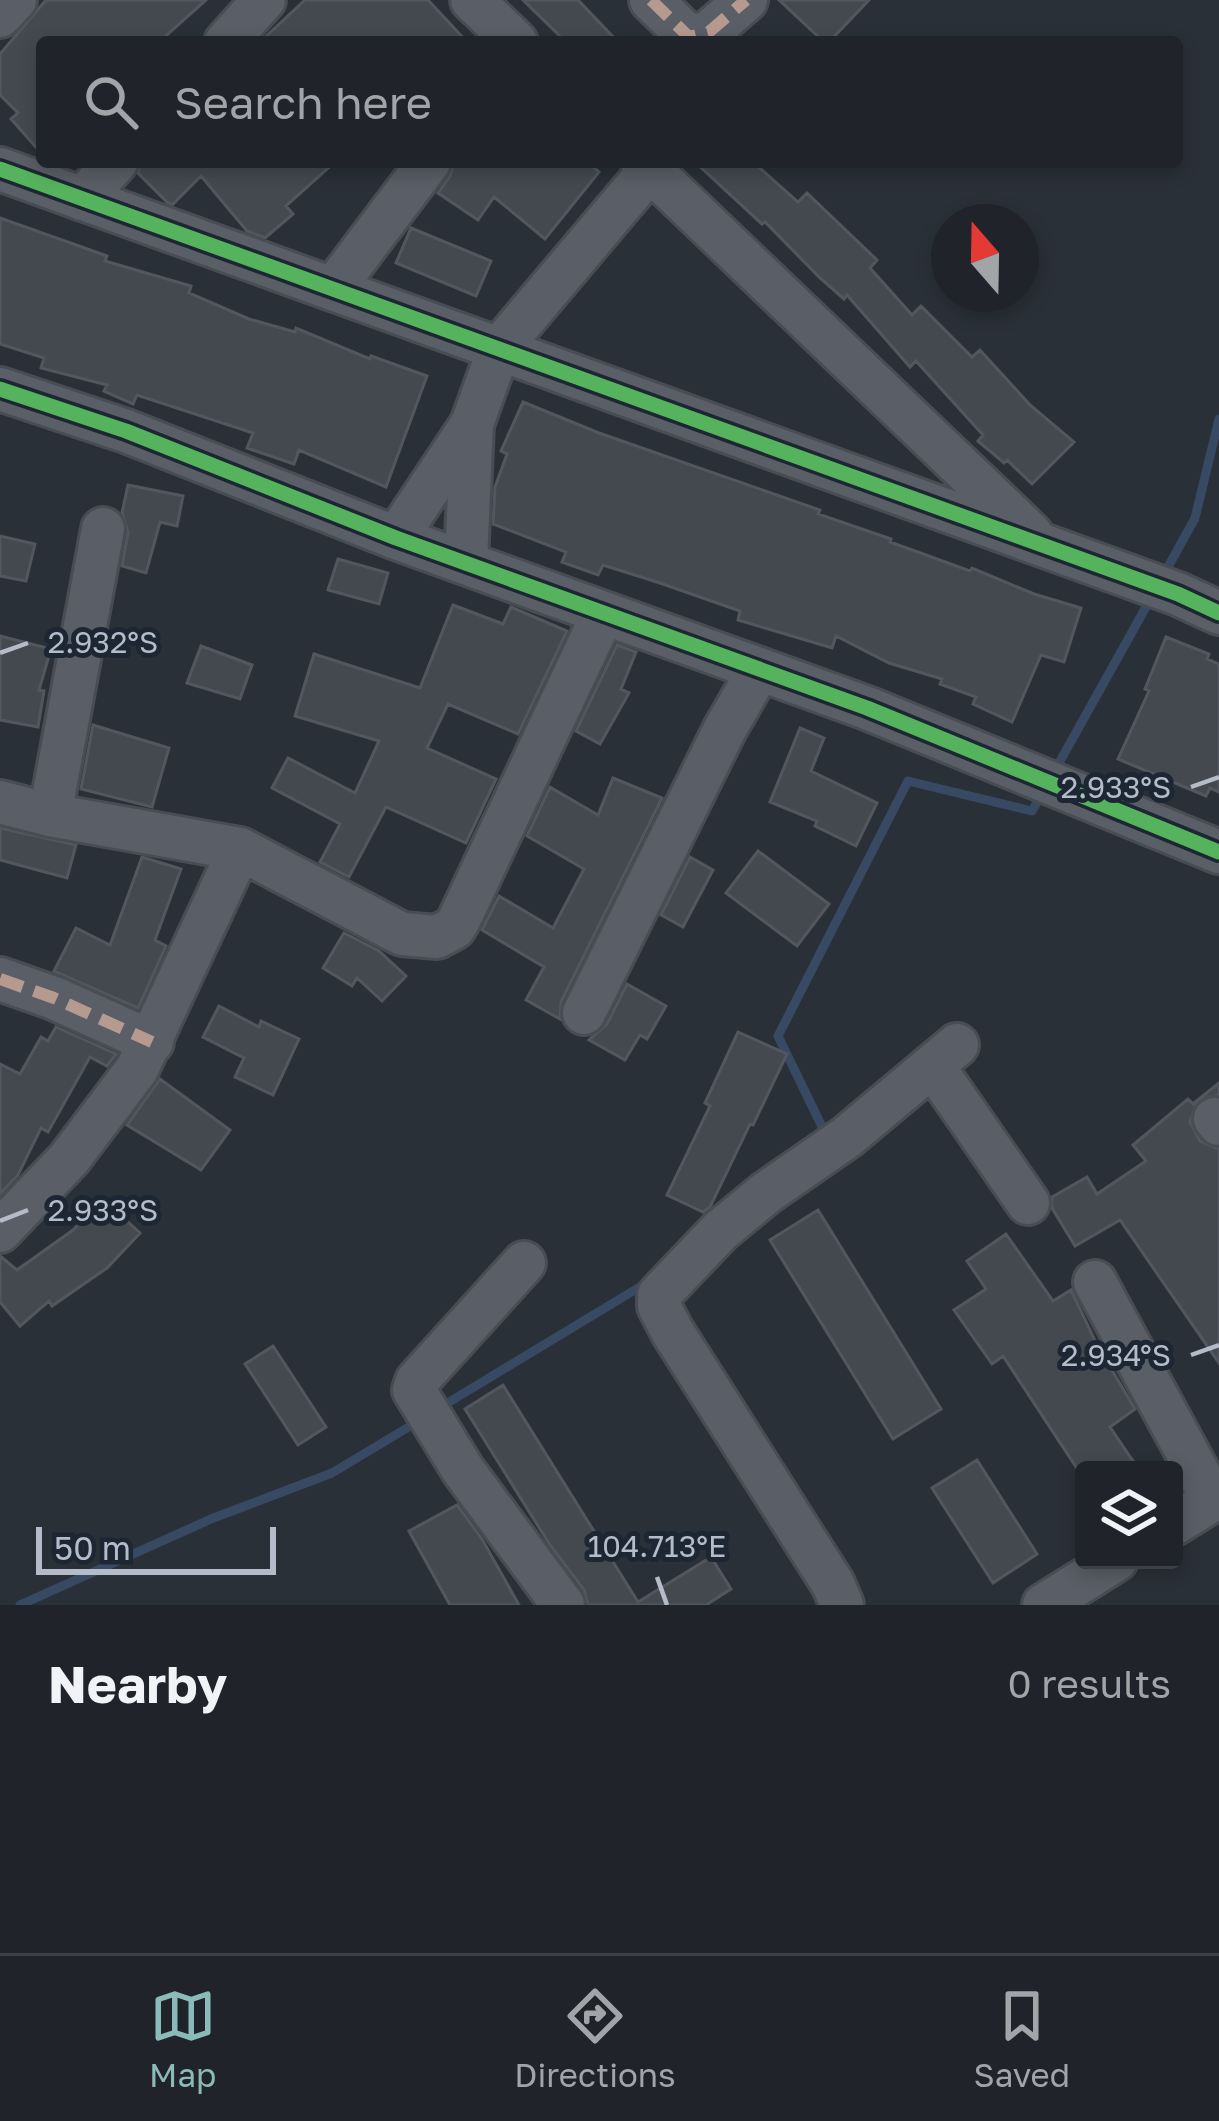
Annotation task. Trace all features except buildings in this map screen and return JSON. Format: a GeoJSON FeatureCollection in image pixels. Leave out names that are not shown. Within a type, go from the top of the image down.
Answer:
{"type":"FeatureCollection","features":[{"type":"Feature","properties":{"kind":"street"},"geometry":{"type":"LineString","coordinates":[[0,16],[15,0]]}},
{"type":"Feature","properties":{"kind":"street"},"geometry":{"type":"LineString","coordinates":[[231,36],[264,0]]}},
{"type":"Feature","properties":{"kind":"street"},"geometry":{"type":"LineString","coordinates":[[472,0],[510,36]]}},
{"type":"Feature","properties":{"kind":"street"},"geometry":{"type":"LineString","coordinates":[[651,0],[688,36]]}},
{"type":"Feature","properties":{"kind":"street"},"geometry":{"type":"LineString","coordinates":[[693,36],[709,32],[746,0]]}},
{"type":"Feature","properties":{"kind":"street"},"geometry":{"type":"LineString","coordinates":[[82,199],[110,168]]}},
{"type":"Feature","properties":{"kind":"street"},"geometry":{"type":"LineString","coordinates":[[333,290],[424,168]]}},
{"type":"Feature","properties":{"kind":"street"},"geometry":{"type":"LineString","coordinates":[[396,538],[472,424],[499,349],[644,168]]}},
{"type":"Feature","properties":{"kind":"street"},"geometry":{"type":"LineString","coordinates":[[648,168],[1043,545]]}},
{"type":"Feature","properties":{"kind":"street"},"geometry":{"type":"LineString","coordinates":[[0,170],[1178,594],[1219,613]]}},
{"type":"Feature","properties":{"kind":"street"},"geometry":{"type":"LineString","coordinates":[[0,389],[126,431],[396,538],[760,670],[1219,852]]}},
{"type":"Feature","properties":{"kind":"street"},"geometry":{"type":"LineString","coordinates":[[466,562],[472,424]]}},
{"type":"Feature","properties":{"kind":"street"},"geometry":{"type":"LineString","coordinates":[[50,815],[103,529]]}},
{"type":"Feature","properties":{"kind":"street"},"geometry":{"type":"LineString","coordinates":[[0,802],[241,849],[402,934],[418,938],[445,934],[460,918],[603,614]]}},
{"type":"Feature","properties":{"kind":"street"},"geometry":{"type":"LineString","coordinates":[[584,1012],[725,729],[760,670]]}},
{"type":"Feature","properties":{"kind":"street"},"geometry":{"type":"LineString","coordinates":[[0,1232],[97,1125],[152,1042],[241,849]]}},
{"type":"Feature","properties":{"kind":"street"},"geometry":{"type":"LineString","coordinates":[[0,979],[152,1042]]}},
{"type":"Feature","properties":{"kind":"street"},"geometry":{"type":"LineString","coordinates":[[842,1605],[659,1306],[661,1289],[709,1242],[945,1056],[1028,1203]]}},
{"type":"Feature","properties":{"kind":"street"},"geometry":{"type":"LineString","coordinates":[[524,1263],[414,1390],[563,1605]]}},
{"type":"Feature","properties":{"kind":"street"},"geometry":{"type":"LineString","coordinates":[[1095,1282],[1216,1498],[1183,1518]]}},
{"type":"Feature","properties":{"kind":"street"},"geometry":{"type":"LineString","coordinates":[[1044,1605],[1102,1569]]}},
{"type":"Feature","properties":{"kind":"waterway"},"geometry":{"type":"LineString","coordinates":[[1162,578],[1195,518],[1219,419]]}},
{"type":"Feature","properties":{"kind":"waterway"},"geometry":{"type":"LineString","coordinates":[[1054,772],[1151,598]]}},
{"type":"Feature","properties":{"kind":"waterway"},"geometry":{"type":"LineString","coordinates":[[827,1137],[778,1036],[908,781],[1032,811],[1043,792]]}},
{"type":"Feature","properties":{"kind":"waterway"},"geometry":{"type":"LineString","coordinates":[[436,1410],[648,1282]]}},
{"type":"Feature","properties":{"kind":"waterway"},"geometry":{"type":"LineString","coordinates":[[20,1605],[211,1519],[332,1473],[417,1422]]}},
{"type":"Feature","properties":{"kind":"marked path"},"geometry":{"type":"LineString","coordinates":[[651,0],[688,36]]}},
{"type":"Feature","properties":{"kind":"marked path"},"geometry":{"type":"LineString","coordinates":[[693,36],[709,32],[746,0]]}},
{"type":"Feature","properties":{"kind":"marked path"},"geometry":{"type":"LineString","coordinates":[[0,979],[152,1042]]}},
{"type":"Feature","properties":{"kind":"cycle path"},"geometry":{"type":"LineString","coordinates":[[0,169],[1178,594],[1219,613]]}},
{"type":"Feature","properties":{"kind":"cycle path"},"geometry":{"type":"LineString","coordinates":[[0,389],[126,431],[396,538],[867,708],[1219,852]]}}]}
